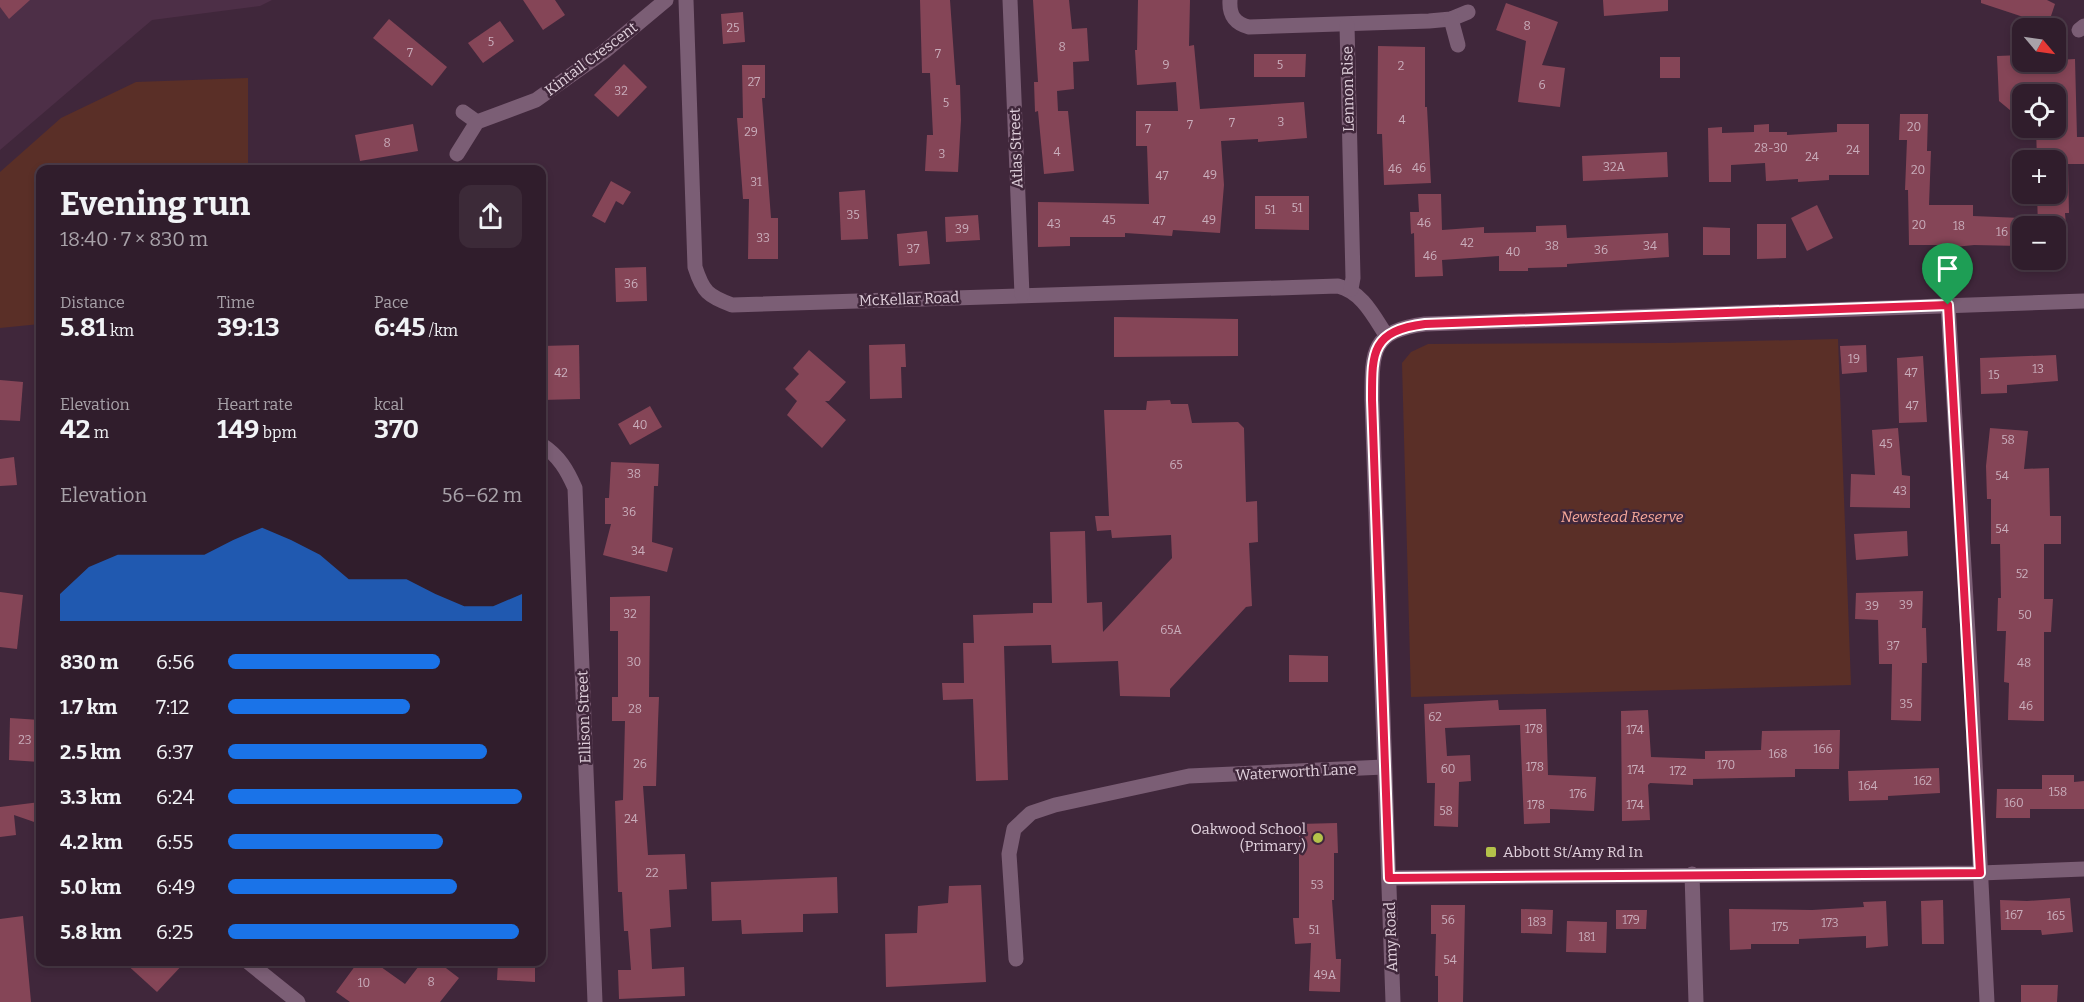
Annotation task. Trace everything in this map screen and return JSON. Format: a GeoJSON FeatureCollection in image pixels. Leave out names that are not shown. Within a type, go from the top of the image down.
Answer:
{"type":"FeatureCollection","features":[{"type":"Feature","properties":{"kind":"street","name":"Kintail Crescent"},"geometry":{"type":"LineString","coordinates":[[477,122],[536,100],[566,81],[666,0]]}},
{"type":"Feature","properties":{"kind":"street","name":"McKellar Road"},"geometry":{"type":"LineString","coordinates":[[686,0],[694,267],[702,287],[713,298],[732,305],[1322,285],[1351,289]]}},
{"type":"Feature","properties":{"kind":"street","name":"Atlas Street"},"geometry":{"type":"LineString","coordinates":[[1010,0],[1022,295]]}},
{"type":"Feature","properties":{"kind":"street","name":"Lennon Rise"},"geometry":{"type":"LineString","coordinates":[[1230,0],[1233,19],[1249,27],[1347,25],[1353,267],[1351,289]]}},
{"type":"Feature","properties":{"kind":"street"},"geometry":{"type":"LineString","coordinates":[[1347,25],[1451,19],[1468,12]]}},
{"type":"Feature","properties":{"kind":"street"},"geometry":{"type":"LineString","coordinates":[[1451,19],[1458,45]]}},
{"type":"Feature","properties":{"kind":"street"},"geometry":{"type":"LineString","coordinates":[[457,154],[477,122],[463,112]]}},
{"type":"Feature","properties":{"kind":"street"},"geometry":{"type":"LineString","coordinates":[[1351,289],[1362,300],[1386,335],[1398,329],[1425,324],[2084,301]]}},
{"type":"Feature","properties":{"kind":"street"},"geometry":{"type":"LineString","coordinates":[[1948,305],[1987,1002]]}},
{"type":"Feature","properties":{"kind":"street","name":"Amy Road"},"geometry":{"type":"LineString","coordinates":[[1386,335],[1377,347],[1372,373],[1393,1002]]}},
{"type":"Feature","properties":{"kind":"street","name":"Ellison Street"},"geometry":{"type":"LineString","coordinates":[[546,448],[566,466],[575,488],[595,1002]]}},
{"type":"Feature","properties":{"kind":"street","name":"Waterworth Lane"},"geometry":{"type":"LineString","coordinates":[[1016,959],[1009,854],[1014,829],[1031,813],[1055,805],[1189,776],[1208,777],[1384,767]]}},
{"type":"Feature","properties":{"kind":"street"},"geometry":{"type":"LineString","coordinates":[[1389,878],[1692,873],[1980,873],[2084,869]]}},
{"type":"Feature","properties":{"kind":"street"},"geometry":{"type":"LineString","coordinates":[[1692,873],[1696,1002]]}},
{"type":"Feature","properties":{"kind":"street"},"geometry":{"type":"LineString","coordinates":[[253,966],[298,1002]]}},
{"type":"Feature","properties":{"kind":"shaded area"},"geometry":{"type":"Polygon","coordinates":[[[0,0],[272,0],[260,6],[152,20],[0,150],[0,0]]]}},
{"type":"Feature","properties":{"kind":"green space"},"geometry":{"type":"Polygon","coordinates":[[[248,78],[248,165],[36,165],[36,324],[0,328],[0,172],[61,118],[136,82],[248,78]]]}},
{"type":"Feature","properties":{"kind":"green space","name":"Newstead Reserve"},"geometry":{"type":"Polygon","coordinates":[[[1838,339],[1851,685],[1411,697],[1402,363],[1411,352],[1428,344],[1667,343],[1838,339]]]}},
{"type":"Feature","properties":{"kind":"building"},"geometry":{"type":"Polygon","coordinates":[[[0,0],[30,0],[9,19],[0,7],[0,0]]]}},
{"type":"Feature","properties":{"kind":"building"},"geometry":{"type":"Polygon","coordinates":[[[523,0],[555,0],[565,15],[543,30],[523,0]]]}},
{"type":"Feature","properties":{"kind":"building"},"geometry":{"type":"Polygon","coordinates":[[[920,0],[950,0],[956,85],[960,85],[961,120],[958,172],[925,171],[927,135],[933,135],[930,73],[922,73],[920,0]]]}},
{"type":"Feature","properties":{"kind":"building"},"geometry":{"type":"Polygon","coordinates":[[[1033,0],[1069,0],[1072,29],[1087,28],[1089,61],[1073,62],[1074,89],[1057,91],[1058,111],[1068,111],[1074,171],[1044,174],[1038,111],[1035,112],[1034,82],[1038,82],[1033,0]]]}},
{"type":"Feature","properties":{"kind":"building"},"geometry":{"type":"Polygon","coordinates":[[[1138,0],[1190,0],[1189,46],[1194,45],[1200,109],[1304,102],[1307,138],[1258,142],[1258,139],[1221,141],[1224,185],[1220,233],[1173,230],[1172,236],[1125,233],[1125,237],[1070,237],[1070,246],[1038,247],[1038,202],[1149,204],[1147,146],[1136,146],[1136,111],[1178,111],[1176,82],[1137,85],[1135,50],[1137,50],[1138,0]]]}},
{"type":"Feature","properties":{"kind":"building"},"geometry":{"type":"Polygon","coordinates":[[[1603,0],[1668,0],[1668,11],[1604,16],[1603,0]]]}},
{"type":"Feature","properties":{"kind":"building"},"geometry":{"type":"Polygon","coordinates":[[[1981,0],[2047,0],[2055,4],[2050,18],[2027,18],[1981,3],[1981,0]]]}},
{"type":"Feature","properties":{"kind":"building"},"geometry":{"type":"Polygon","coordinates":[[[1506,3],[1558,22],[1542,65],[1565,68],[1560,107],[1518,102],[1526,41],[1496,30],[1506,3]]]}},
{"type":"Feature","properties":{"kind":"building"},"geometry":{"type":"Polygon","coordinates":[[[743,12],[745,42],[723,44],[721,14],[743,12]]]}},
{"type":"Feature","properties":{"kind":"building"},"geometry":{"type":"Polygon","coordinates":[[[389,19],[447,67],[432,86],[373,38],[389,19]]]}},
{"type":"Feature","properties":{"kind":"building"},"geometry":{"type":"Polygon","coordinates":[[[500,21],[514,41],[483,63],[468,43],[500,21]]]}},
{"type":"Feature","properties":{"kind":"building"},"geometry":{"type":"Polygon","coordinates":[[[1378,46],[1425,47],[1425,107],[1427,107],[1431,183],[1384,185],[1382,134],[1377,134],[1378,46]]]}},
{"type":"Feature","properties":{"kind":"building"},"geometry":{"type":"Polygon","coordinates":[[[1254,54],[1306,54],[1305,77],[1254,77],[1254,54]]]}},
{"type":"Feature","properties":{"kind":"building"},"geometry":{"type":"Polygon","coordinates":[[[2012,55],[2012,72],[2066,72],[2066,60],[2075,59],[2077,137],[2084,137],[2084,164],[2068,164],[2069,213],[2065,213],[2065,216],[2038,216],[2037,204],[2066,204],[2066,150],[2037,150],[2036,138],[2066,138],[2066,84],[2012,84],[2012,112],[1999,101],[1997,56],[2012,55]]]}},
{"type":"Feature","properties":{"kind":"building"},"geometry":{"type":"Polygon","coordinates":[[[1660,57],[1680,57],[1680,78],[1660,78],[1660,57]]]}},
{"type":"Feature","properties":{"kind":"building"},"geometry":{"type":"Polygon","coordinates":[[[624,64],[647,87],[618,117],[594,95],[624,64]]]}},
{"type":"Feature","properties":{"kind":"building"},"geometry":{"type":"Polygon","coordinates":[[[742,65],[765,65],[765,98],[762,98],[771,218],[778,218],[778,259],[748,259],[749,199],[743,199],[737,118],[743,118],[742,65]]]}},
{"type":"Feature","properties":{"kind":"building"},"geometry":{"type":"Polygon","coordinates":[[[1900,114],[1928,114],[1927,151],[1931,151],[1929,205],[1973,205],[1973,216],[2012,218],[2012,246],[1974,245],[1945,248],[1945,245],[1909,245],[1908,190],[1905,190],[1907,140],[1899,140],[1900,114]]]}},
{"type":"Feature","properties":{"kind":"building"},"geometry":{"type":"Polygon","coordinates":[[[413,124],[418,151],[360,161],[355,135],[413,124]]]}},
{"type":"Feature","properties":{"kind":"building"},"geometry":{"type":"Polygon","coordinates":[[[1769,124],[1769,132],[1787,132],[1787,135],[1837,132],[1837,124],[1869,124],[1869,175],[1829,175],[1829,180],[1798,182],[1798,179],[1766,181],[1765,163],[1731,165],[1731,182],[1709,182],[1708,128],[1722,127],[1722,133],[1754,132],[1754,125],[1769,124]]]}},
{"type":"Feature","properties":{"kind":"building"},"geometry":{"type":"Polygon","coordinates":[[[1667,152],[1668,177],[1583,181],[1582,156],[1667,152]]]}},
{"type":"Feature","properties":{"kind":"building"},"geometry":{"type":"Polygon","coordinates":[[[611,181],[631,192],[623,205],[616,201],[605,223],[592,216],[611,181]]]}},
{"type":"Feature","properties":{"kind":"building"},"geometry":{"type":"Polygon","coordinates":[[[865,190],[868,239],[841,240],[839,192],[865,190]]]}},
{"type":"Feature","properties":{"kind":"building"},"geometry":{"type":"Polygon","coordinates":[[[1418,194],[1441,194],[1442,230],[1484,227],[1484,233],[1536,232],[1536,226],[1566,225],[1567,238],[1668,233],[1669,257],[1567,264],[1567,267],[1528,268],[1528,271],[1499,271],[1499,256],[1442,260],[1443,276],[1415,277],[1414,233],[1411,234],[1410,212],[1419,212],[1418,194]]]}},
{"type":"Feature","properties":{"kind":"building"},"geometry":{"type":"Polygon","coordinates":[[[1255,196],[1309,196],[1309,230],[1255,229],[1255,196]]]}},
{"type":"Feature","properties":{"kind":"building"},"geometry":{"type":"Polygon","coordinates":[[[1817,205],[1833,238],[1807,251],[1791,218],[1817,205]]]}},
{"type":"Feature","properties":{"kind":"building"},"geometry":{"type":"Polygon","coordinates":[[[978,215],[980,240],[946,242],[945,217],[978,215]]]}},
{"type":"Feature","properties":{"kind":"building"},"geometry":{"type":"Polygon","coordinates":[[[1757,224],[1786,224],[1786,258],[1757,259],[1757,224]]]}},
{"type":"Feature","properties":{"kind":"building"},"geometry":{"type":"Polygon","coordinates":[[[1703,227],[1730,228],[1730,255],[1703,255],[1703,227]]]}},
{"type":"Feature","properties":{"kind":"building"},"geometry":{"type":"Polygon","coordinates":[[[927,231],[930,264],[899,266],[897,234],[927,231]]]}},
{"type":"Feature","properties":{"kind":"building"},"geometry":{"type":"Polygon","coordinates":[[[646,267],[647,301],[616,302],[615,268],[646,267]]]}},
{"type":"Feature","properties":{"kind":"building"},"geometry":{"type":"Polygon","coordinates":[[[1114,317],[1238,319],[1238,356],[1114,357],[1114,317]]]}},
{"type":"Feature","properties":{"kind":"building"},"geometry":{"type":"Polygon","coordinates":[[[905,344],[906,367],[901,367],[902,398],[870,399],[869,345],[905,344]]]}},
{"type":"Feature","properties":{"kind":"building"},"geometry":{"type":"Polygon","coordinates":[[[579,345],[580,399],[546,400],[546,346],[579,345]]]}},
{"type":"Feature","properties":{"kind":"building"},"geometry":{"type":"Polygon","coordinates":[[[1866,345],[1867,372],[1842,374],[1840,346],[1866,345]]]}},
{"type":"Feature","properties":{"kind":"building"},"geometry":{"type":"Polygon","coordinates":[[[809,350],[846,382],[829,401],[825,401],[846,420],[822,448],[787,415],[797,401],[785,389],[799,374],[793,368],[809,350]]]}},
{"type":"Feature","properties":{"kind":"building"},"geometry":{"type":"Polygon","coordinates":[[[2056,355],[2058,381],[2007,385],[2007,393],[1981,394],[1980,358],[2056,355]]]}},
{"type":"Feature","properties":{"kind":"building"},"geometry":{"type":"Polygon","coordinates":[[[1923,356],[1927,422],[1899,423],[1897,358],[1923,356]]]}},
{"type":"Feature","properties":{"kind":"building"},"geometry":{"type":"Polygon","coordinates":[[[0,380],[23,382],[20,421],[0,420],[0,380]]]}},
{"type":"Feature","properties":{"kind":"building"},"geometry":{"type":"Polygon","coordinates":[[[1170,400],[1171,404],[1188,404],[1192,423],[1238,422],[1244,428],[1246,502],[1257,501],[1258,542],[1249,543],[1252,606],[1246,607],[1170,689],[1170,697],[1120,696],[1118,661],[1052,663],[1051,645],[1004,646],[1008,780],[976,781],[973,699],[943,700],[942,683],[964,683],[963,643],[974,643],[973,615],[1033,613],[1033,603],[1052,603],[1050,532],[1085,531],[1087,603],[1102,602],[1103,632],[1172,558],[1171,535],[1112,538],[1111,530],[1097,531],[1095,516],[1109,516],[1104,410],[1146,410],[1147,401],[1170,400]]]}},
{"type":"Feature","properties":{"kind":"building"},"geometry":{"type":"Polygon","coordinates":[[[650,406],[662,427],[630,445],[618,424],[650,406]]]}},
{"type":"Feature","properties":{"kind":"building"},"geometry":{"type":"Polygon","coordinates":[[[1898,428],[1902,475],[1910,476],[1910,508],[1850,507],[1851,474],[1875,475],[1872,430],[1898,428]]]}},
{"type":"Feature","properties":{"kind":"building"},"geometry":{"type":"Polygon","coordinates":[[[1990,428],[2028,431],[2024,469],[2049,468],[2050,516],[2061,516],[2061,544],[2044,544],[2044,599],[2053,599],[2051,632],[2044,632],[2044,721],[2008,720],[2009,683],[2004,682],[2006,631],[1997,631],[1998,598],[2001,598],[2000,544],[1991,544],[1991,499],[1987,499],[1986,466],[1990,428]]]}},
{"type":"Feature","properties":{"kind":"building"},"geometry":{"type":"Polygon","coordinates":[[[14,457],[17,485],[0,486],[0,459],[14,457]]]}},
{"type":"Feature","properties":{"kind":"building"},"geometry":{"type":"Polygon","coordinates":[[[611,462],[659,464],[658,486],[654,486],[652,542],[673,548],[667,572],[603,555],[611,524],[605,524],[605,498],[609,498],[611,462]]]}},
{"type":"Feature","properties":{"kind":"building"},"geometry":{"type":"Polygon","coordinates":[[[1907,531],[1908,556],[1856,560],[1854,534],[1907,531]]]}},
{"type":"Feature","properties":{"kind":"building"},"geometry":{"type":"Polygon","coordinates":[[[1923,591],[1922,628],[1926,628],[1927,663],[1922,663],[1921,721],[1891,720],[1892,664],[1879,664],[1878,620],[1855,619],[1856,593],[1923,591]]]}},
{"type":"Feature","properties":{"kind":"building"},"geometry":{"type":"Polygon","coordinates":[[[0,592],[23,595],[17,649],[0,647],[0,592]]]}},
{"type":"Feature","properties":{"kind":"building"},"geometry":{"type":"Polygon","coordinates":[[[650,596],[649,697],[659,697],[656,786],[643,786],[648,855],[685,854],[687,889],[669,890],[671,927],[650,929],[652,969],[684,967],[685,996],[619,999],[618,970],[631,970],[628,931],[624,931],[622,892],[618,892],[615,801],[623,800],[625,721],[612,721],[612,697],[618,697],[618,631],[610,631],[610,597],[650,596]]]}},
{"type":"Feature","properties":{"kind":"building"},"geometry":{"type":"Polygon","coordinates":[[[1289,655],[1328,656],[1328,682],[1289,682],[1289,655]]]}},
{"type":"Feature","properties":{"kind":"building"},"geometry":{"type":"Polygon","coordinates":[[[1498,700],[1499,710],[1546,709],[1548,775],[1596,777],[1594,811],[1550,809],[1550,823],[1524,824],[1520,725],[1445,728],[1447,756],[1470,755],[1471,781],[1459,782],[1458,827],[1434,826],[1435,783],[1427,783],[1424,704],[1498,700]]]}},
{"type":"Feature","properties":{"kind":"building"},"geometry":{"type":"Polygon","coordinates":[[[1648,710],[1651,757],[1705,759],[1705,751],[1761,750],[1762,731],[1840,730],[1839,769],[1795,769],[1795,777],[1693,779],[1693,785],[1650,783],[1648,785],[1650,820],[1622,821],[1621,711],[1648,710]]]}},
{"type":"Feature","properties":{"kind":"building"},"geometry":{"type":"Polygon","coordinates":[[[10,718],[36,720],[36,762],[9,760],[10,718]]]}},
{"type":"Feature","properties":{"kind":"building"},"geometry":{"type":"Polygon","coordinates":[[[1939,768],[1940,793],[1888,796],[1888,800],[1849,801],[1848,771],[1939,768]]]}},
{"type":"Feature","properties":{"kind":"building"},"geometry":{"type":"Polygon","coordinates":[[[2042,775],[2074,775],[2074,782],[2084,781],[2084,809],[2030,809],[2030,818],[1996,818],[1997,789],[2042,789],[2042,775]]]}},
{"type":"Feature","properties":{"kind":"building"},"geometry":{"type":"Polygon","coordinates":[[[36,802],[36,823],[14,815],[16,835],[0,837],[0,807],[36,802]]]}},
{"type":"Feature","properties":{"kind":"building"},"geometry":{"type":"Polygon","coordinates":[[[1337,823],[1338,853],[1334,853],[1334,900],[1332,900],[1336,959],[1341,959],[1340,992],[1309,991],[1311,943],[1295,944],[1293,918],[1299,918],[1299,824],[1337,823]]]}},
{"type":"Feature","properties":{"kind":"building"},"geometry":{"type":"Polygon","coordinates":[[[837,877],[838,913],[803,914],[803,932],[742,934],[741,920],[712,921],[711,882],[837,877]]]}},
{"type":"Feature","properties":{"kind":"building"},"geometry":{"type":"Polygon","coordinates":[[[981,885],[986,982],[886,987],[885,934],[917,933],[918,906],[948,903],[949,886],[981,885]]]}},
{"type":"Feature","properties":{"kind":"building"},"geometry":{"type":"Polygon","coordinates":[[[2070,898],[2073,932],[2042,935],[2041,930],[2001,930],[2000,900],[2070,898]]]}},
{"type":"Feature","properties":{"kind":"building"},"geometry":{"type":"Polygon","coordinates":[[[1943,900],[1944,944],[1922,944],[1921,901],[1943,900]]]}},
{"type":"Feature","properties":{"kind":"building"},"geometry":{"type":"Polygon","coordinates":[[[1886,901],[1888,946],[1866,948],[1866,936],[1799,939],[1799,944],[1751,944],[1751,949],[1730,950],[1729,909],[1812,910],[1864,907],[1863,902],[1886,901]]]}},
{"type":"Feature","properties":{"kind":"building"},"geometry":{"type":"Polygon","coordinates":[[[1431,905],[1465,905],[1463,1002],[1438,1002],[1438,976],[1435,976],[1436,934],[1431,934],[1431,905]]]}},
{"type":"Feature","properties":{"kind":"building"},"geometry":{"type":"Polygon","coordinates":[[[1521,909],[1553,910],[1552,934],[1521,933],[1521,909]]]}},
{"type":"Feature","properties":{"kind":"building"},"geometry":{"type":"Polygon","coordinates":[[[1616,910],[1647,910],[1646,929],[1616,929],[1616,910]]]}},
{"type":"Feature","properties":{"kind":"building"},"geometry":{"type":"Polygon","coordinates":[[[23,916],[31,1002],[0,1002],[0,919],[23,916]]]}},
{"type":"Feature","properties":{"kind":"building"},"geometry":{"type":"Polygon","coordinates":[[[1567,921],[1607,922],[1606,953],[1566,952],[1567,921]]]}},
{"type":"Feature","properties":{"kind":"building"},"geometry":{"type":"Polygon","coordinates":[[[128,966],[181,966],[157,992],[128,966]]]}},
{"type":"Feature","properties":{"kind":"building"},"geometry":{"type":"Polygon","coordinates":[[[355,966],[380,966],[405,984],[419,966],[443,966],[459,978],[440,1002],[350,1002],[336,992],[355,966]]]}},
{"type":"Feature","properties":{"kind":"building"},"geometry":{"type":"Polygon","coordinates":[[[498,966],[535,966],[535,982],[497,980],[498,966]]]}},
{"type":"Feature","properties":{"kind":"building"},"geometry":{"type":"Polygon","coordinates":[[[2021,985],[2058,985],[2057,1002],[2021,1002],[2021,985]]]}},
{"type":"Feature","properties":{"kind":"place","name":"Oakwood School (Primary)"},"geometry":{"type":"Point","coordinates":[1318,838]}},
{"type":"Feature","properties":{"kind":"place","name":"Abbott St/Amy Rd In"},"geometry":{"type":"Point","coordinates":[1491,852]}},
{"type":"Feature","properties":{"kind":"route"},"geometry":{"type":"LineString","coordinates":[[1948,305],[1980,873],[1692,873],[1389,878],[1372,400],[1373,358],[1377,347],[1386,335],[1398,329],[1425,324],[1948,305]]}}]}
